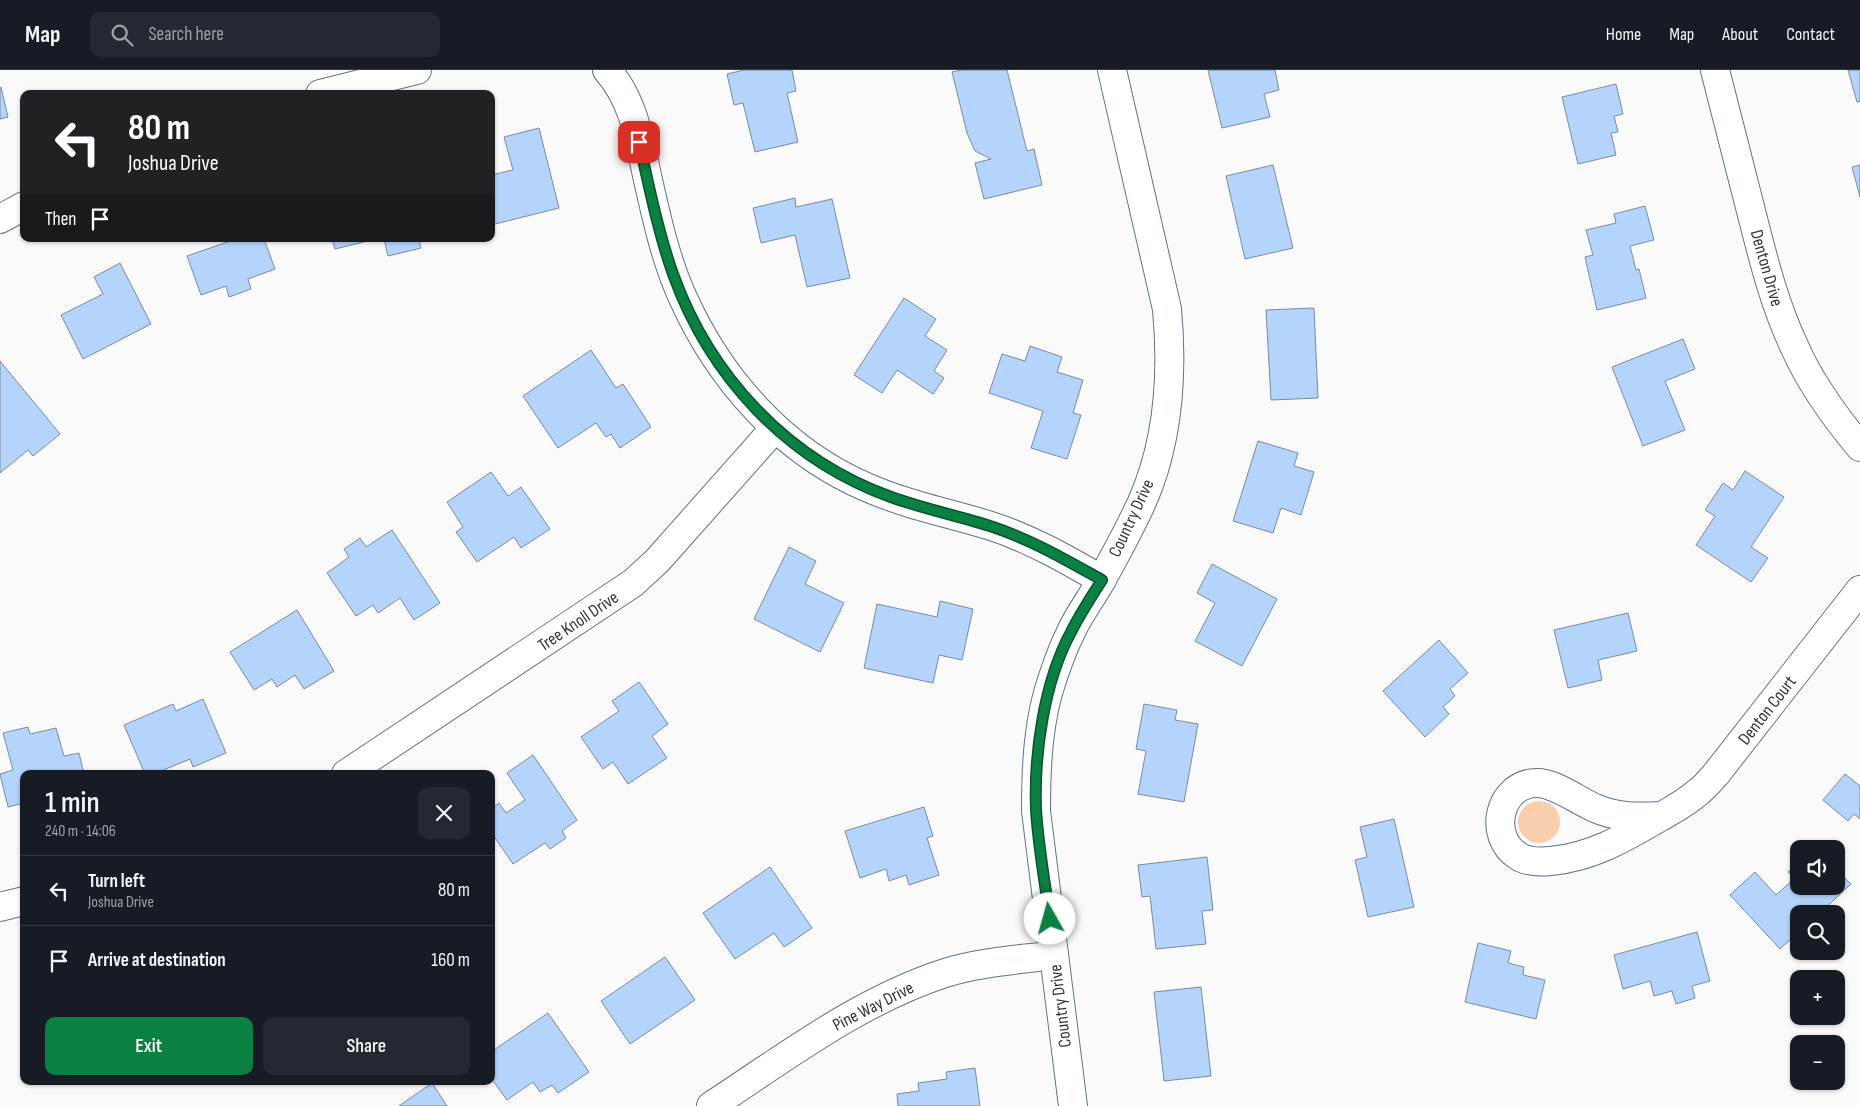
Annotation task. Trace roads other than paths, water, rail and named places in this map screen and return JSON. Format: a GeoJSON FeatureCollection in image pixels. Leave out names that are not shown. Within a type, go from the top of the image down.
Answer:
{"type":"FeatureCollection","features":[{"type":"Feature","properties":{"kind":"street"},"geometry":{"type":"LineString","coordinates":[[336,90],[417,70]]}},
{"type":"Feature","properties":{"kind":"street"},"geometry":{"type":"LineString","coordinates":[[607,70],[619,84],[628,100],[656,216],[673,274],[683,298],[696,325],[724,371],[775,428],[820,463],[865,486],[917,506],[992,527],[1025,539],[1059,555],[1102,580]]}},
{"type":"Feature","properties":{"kind":"street","name":"Country Drive"},"geometry":{"type":"LineString","coordinates":[[1073,1106],[1036,811],[1036,773],[1042,717],[1052,678],[1070,633],[1102,580],[1142,501],[1161,445],[1170,380],[1170,342],[1167,309],[1112,70]]}},
{"type":"Feature","properties":{"kind":"street","name":"Denton Drive"},"geometry":{"type":"LineString","coordinates":[[1715,70],[1767,273],[1779,312],[1795,350],[1818,390],[1841,424],[1860,447]]}},
{"type":"Feature","properties":{"kind":"street"},"geometry":{"type":"LineString","coordinates":[[0,219],[20,208]]}},
{"type":"Feature","properties":{"kind":"street","name":"Tree Knoll Drive"},"geometry":{"type":"LineString","coordinates":[[352,770],[633,583],[657,560],[775,428]]}},
{"type":"Feature","properties":{"kind":"street","name":"Denton Court"},"geometry":{"type":"LineString","coordinates":[[1662,816],[1620,816],[1596,809],[1547,785],[1536,783],[1518,789],[1510,795],[1500,814],[1499,824],[1504,840],[1518,856],[1543,862],[1566,860],[1587,855],[1616,843],[1662,816],[1698,793],[1716,774],[1860,590]]}},
{"type":"Feature","properties":{"kind":"street"},"geometry":{"type":"LineString","coordinates":[[0,907],[20,902]]}},
{"type":"Feature","properties":{"kind":"street","name":"Pine Way Drive"},"geometry":{"type":"LineString","coordinates":[[711,1106],[829,1028],[895,992],[947,973],[985,965],[1054,955]]}}]}
